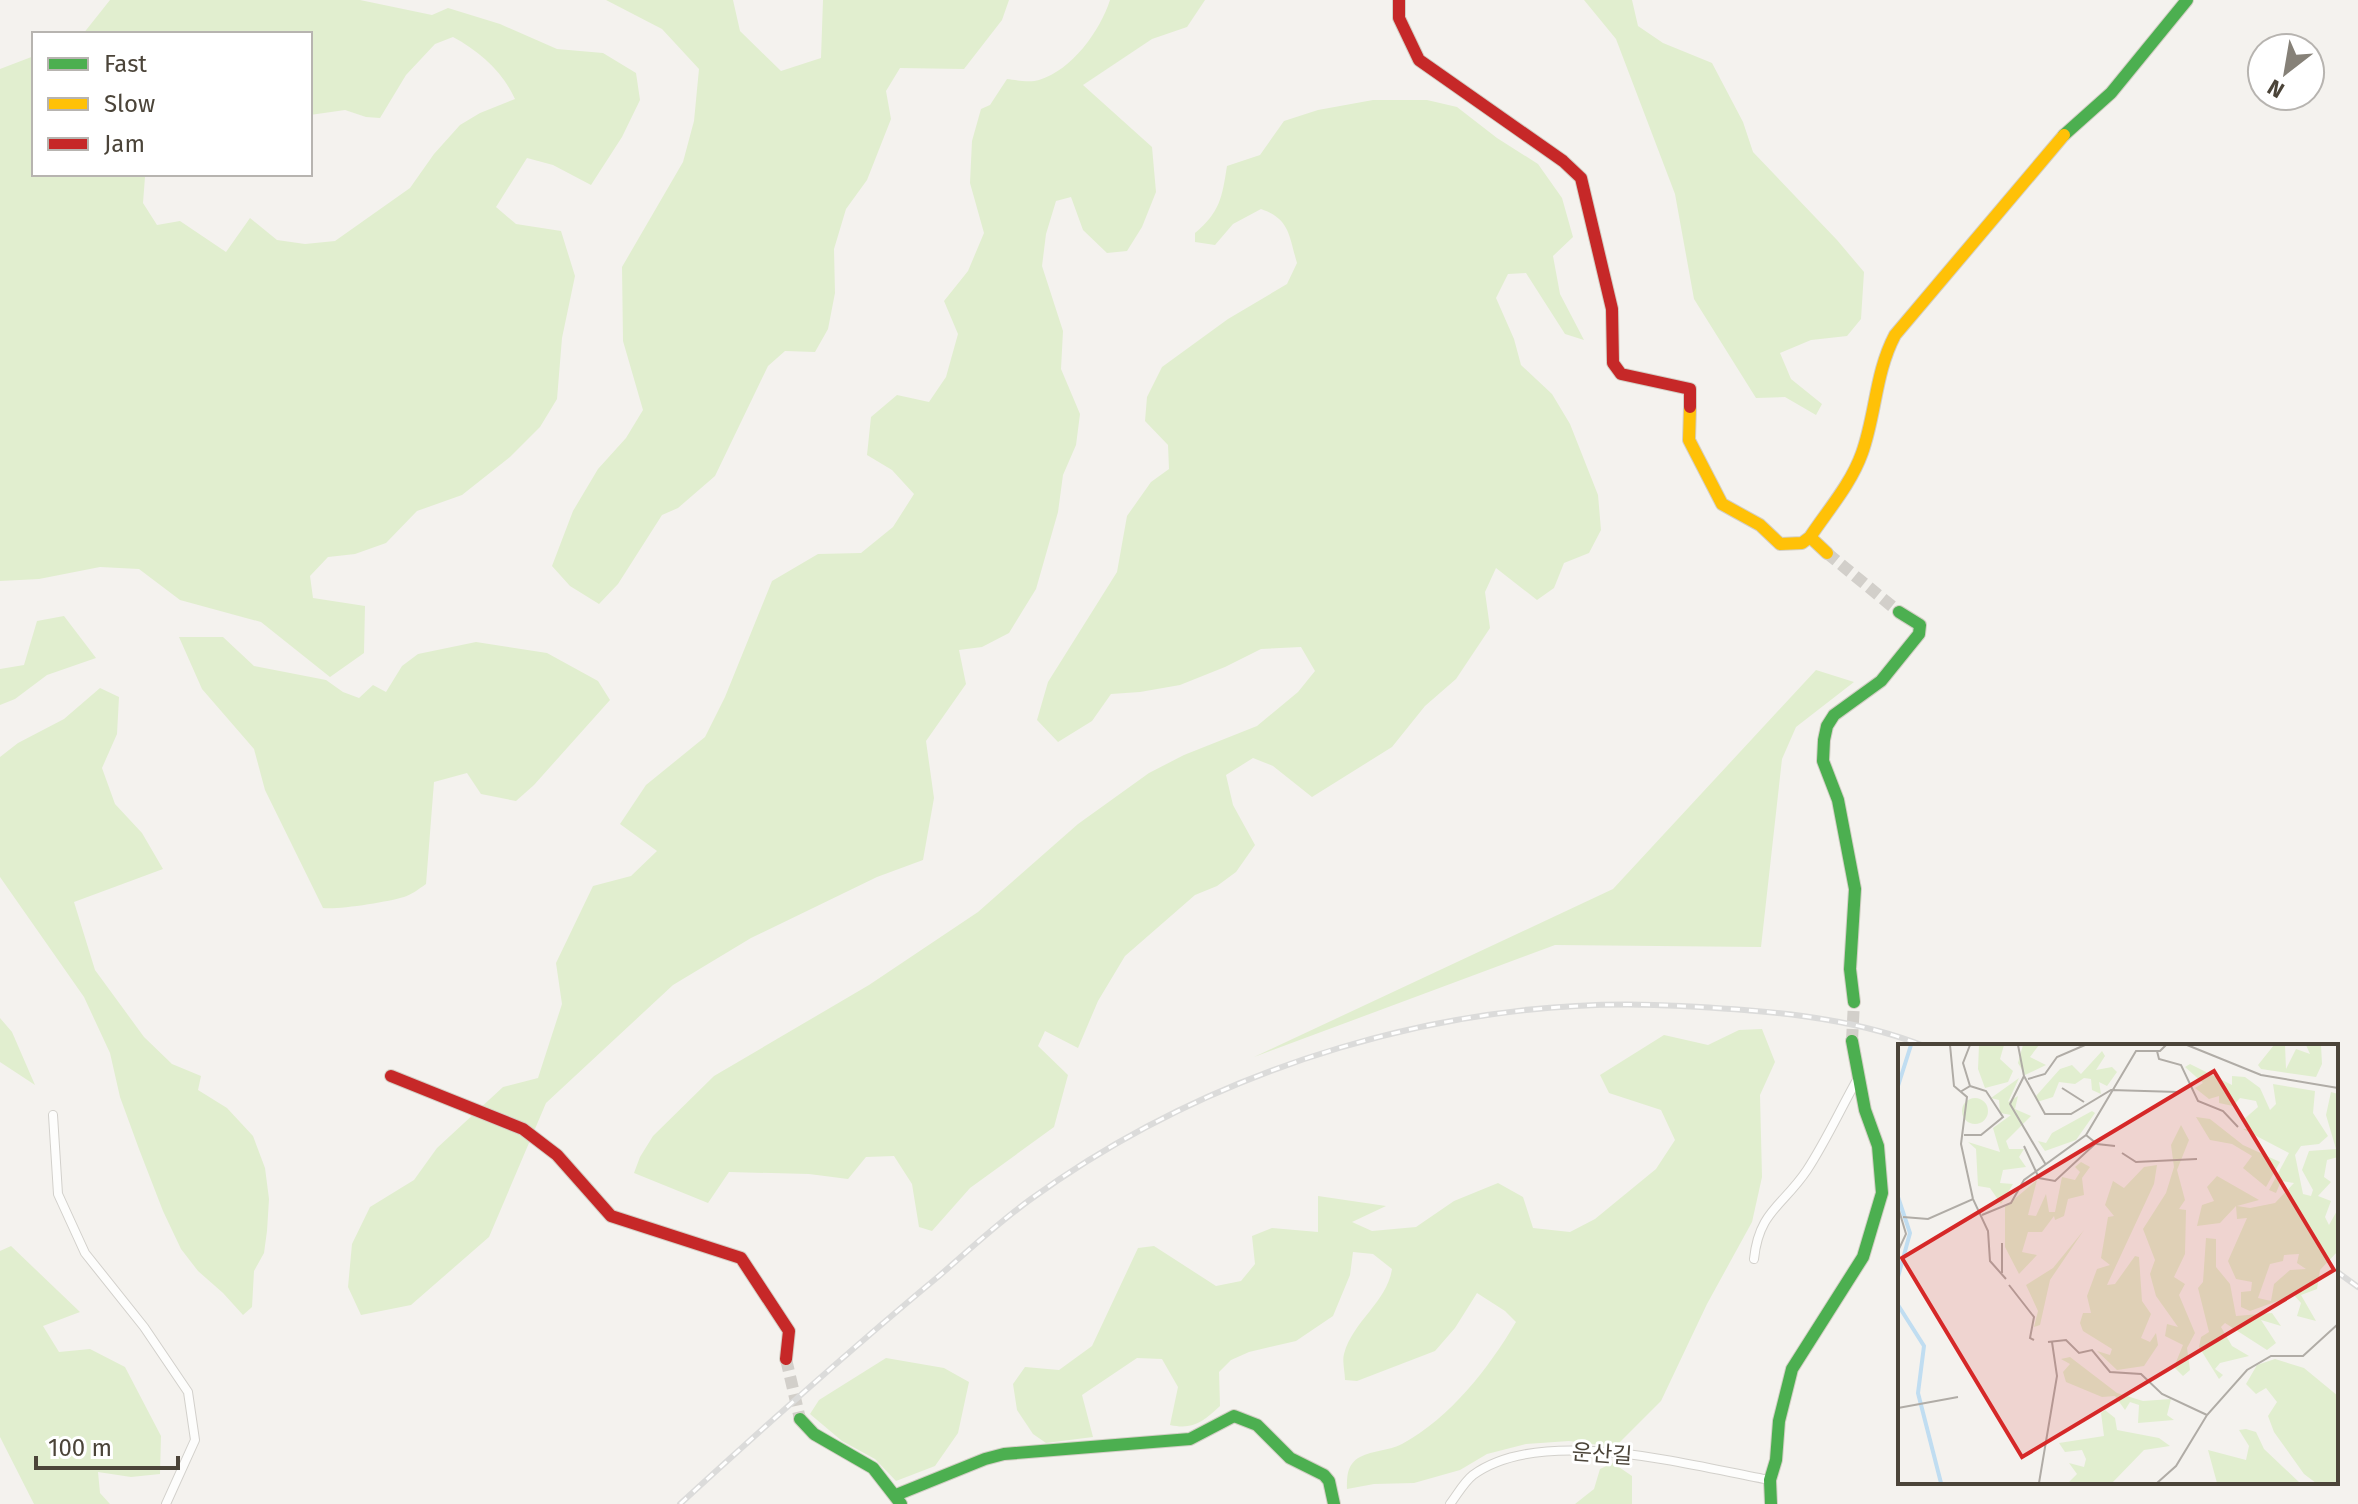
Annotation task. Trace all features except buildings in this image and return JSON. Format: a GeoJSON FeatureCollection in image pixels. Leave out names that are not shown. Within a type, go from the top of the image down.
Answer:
{"type":"FeatureCollection","features":[{"type":"Feature","properties":{"kind":"street"},"geometry":{"type":"LineString","coordinates":[[1399,0],[1399,18],[1419,60],[1563,161],[1581,178],[1612,309],[1613,363],[1621,374],[1690,389],[1689,440],[1722,504],[1760,525],[1780,544],[1802,543],[1810,537],[1854,469],[1862,452],[1884,353],[1895,335],[2071,127],[2111,93],[2187,0]]}},
{"type":"Feature","properties":{"kind":"street"},"geometry":{"type":"LineString","coordinates":[[1810,537],[1827,553]]}},
{"type":"Feature","properties":{"kind":"street"},"geometry":{"type":"LineString","coordinates":[[1854,1002],[1850,969],[1855,889],[1838,800],[1823,761],[1824,740],[1827,726],[1834,715],[1881,681],[1919,634],[1920,625],[1899,612]]}},
{"type":"Feature","properties":{"kind":"street"},"geometry":{"type":"LineString","coordinates":[[1771,1504],[1770,1480],[1776,1460],[1779,1421],[1792,1369],[1863,1257],[1882,1193],[1878,1146],[1865,1110],[1852,1041]]}},
{"type":"Feature","properties":{"kind":"street"},"geometry":{"type":"LineString","coordinates":[[391,1076],[523,1129],[557,1155],[611,1216],[741,1258],[789,1331],[786,1359]]}},
{"type":"Feature","properties":{"kind":"street"},"geometry":{"type":"LineString","coordinates":[[1754,1259],[1756,1241],[1765,1220],[1805,1173],[1859,1077]]}},
{"type":"Feature","properties":{"kind":"street"},"geometry":{"type":"LineString","coordinates":[[53,1115],[58,1194],[85,1253],[144,1327],[188,1392],[195,1440],[166,1504]]}},
{"type":"Feature","properties":{"kind":"street"},"geometry":{"type":"LineString","coordinates":[[800,1419],[814,1434],[873,1468],[898,1499],[985,1459],[1004,1454],[1190,1439],[1234,1416],[1257,1425],[1290,1458],[1324,1475],[1329,1481],[1334,1504]]}},
{"type":"Feature","properties":{"kind":"street","name":"운산길"},"geometry":{"type":"LineString","coordinates":[[1450,1504],[1472,1476],[1498,1462],[1569,1450],[1620,1453],[1770,1480]]}},
{"type":"Feature","properties":{"kind":"green space"},"geometry":{"type":"Polygon","coordinates":[[[110,0],[360,0],[432,15],[448,8],[500,24],[557,49],[603,53],[636,73],[640,100],[622,137],[591,185],[553,165],[527,158],[496,207],[516,224],[561,231],[575,276],[562,338],[557,399],[540,427],[510,457],[462,495],[417,511],[386,543],[355,554],[328,557],[310,576],[313,598],[365,606],[364,653],[330,677],[261,622],[180,600],[139,569],[100,567],[39,579],[0,581],[0,69],[32,57],[32,176],[153,176],[145,177],[143,203],[157,225],[180,221],[226,252],[250,218],[277,240],[305,244],[335,241],[410,188],[460,125],[515,99],[489,63],[453,37],[435,44],[406,75],[380,118],[345,110],[312,115],[312,32],[85,32],[110,0]]]}},
{"type":"Feature","properties":{"kind":"green space"},"geometry":{"type":"Polygon","coordinates":[[[606,0],[733,0],[740,31],[781,71],[821,58],[823,0],[1009,0],[1002,20],[964,69],[900,68],[886,91],[891,119],[867,180],[846,209],[834,249],[835,293],[828,329],[815,352],[785,351],[768,366],[715,476],[678,508],[662,515],[618,584],[599,604],[570,586],[552,566],[573,511],[598,469],[626,438],[643,410],[623,341],[622,267],[683,162],[694,121],[699,69],[662,29],[606,0]]]}},
{"type":"Feature","properties":{"kind":"green space"},"geometry":{"type":"Polygon","coordinates":[[[1110,0],[1205,0],[1187,27],[1152,39],[1083,85],[1152,147],[1156,192],[1142,227],[1127,251],[1107,253],[1083,230],[1071,197],[1056,201],[1046,234],[1042,266],[1063,331],[1061,369],[1080,414],[1076,445],[1063,475],[1058,512],[1036,589],[1009,633],[982,647],[959,650],[966,684],[926,741],[934,798],[923,860],[877,877],[751,938],[673,985],[546,1103],[489,1237],[411,1305],[361,1315],[348,1287],[352,1244],[370,1207],[414,1180],[437,1148],[503,1087],[538,1078],[562,1004],[556,963],[593,886],[631,876],[657,851],[620,824],[646,785],[705,737],[725,697],[772,581],[818,554],[861,553],[893,527],[914,494],[892,470],[867,455],[871,417],[897,395],[929,402],[946,377],[958,334],[944,301],[968,271],[984,233],[970,183],[972,141],[981,109],[990,105],[1007,79],[1035,81],[1063,68],[1092,36],[1110,0]]]}},
{"type":"Feature","properties":{"kind":"green space"},"geometry":{"type":"Polygon","coordinates":[[[1584,0],[1632,0],[1638,26],[1663,43],[1712,63],[1743,122],[1753,152],[1864,272],[1861,319],[1847,336],[1811,340],[1780,353],[1791,379],[1822,404],[1816,415],[1785,397],[1756,398],[1694,299],[1675,194],[1616,39],[1584,0]]]}},
{"type":"Feature","properties":{"kind":"green space"},"geometry":{"type":"Polygon","coordinates":[[[1373,100],[1427,100],[1457,107],[1538,164],[1562,198],[1573,237],[1553,256],[1560,294],[1584,340],[1565,334],[1526,273],[1508,274],[1496,298],[1514,339],[1521,365],[1552,394],[1570,424],[1598,495],[1601,530],[1589,553],[1564,563],[1554,588],[1537,600],[1496,568],[1485,592],[1490,628],[1456,679],[1425,706],[1392,747],[1312,797],[1273,766],[1253,758],[1226,775],[1233,805],[1255,845],[1236,872],[1217,886],[1195,895],[1125,956],[1098,1001],[1078,1048],[1045,1031],[1038,1046],[1068,1075],[1054,1127],[970,1188],[932,1231],[919,1227],[912,1184],[894,1156],[866,1157],[848,1179],[809,1174],[729,1172],[708,1203],[634,1173],[653,1136],[714,1076],[869,985],[978,912],[1078,824],[1149,773],[1184,755],[1257,726],[1298,692],[1315,671],[1301,647],[1261,649],[1180,685],[1111,694],[1092,721],[1058,742],[1037,720],[1048,682],[1117,572],[1127,516],[1151,482],[1169,469],[1168,445],[1145,421],[1147,397],[1162,367],[1228,319],[1287,284],[1297,263],[1283,223],[1261,209],[1233,224],[1215,245],[1195,242],[1195,233],[1210,218],[1218,204],[1227,166],[1260,155],[1284,121],[1318,110],[1373,100]]]}},
{"type":"Feature","properties":{"kind":"green space"},"geometry":{"type":"Polygon","coordinates":[[[64,616],[96,658],[47,675],[15,699],[0,705],[0,669],[24,665],[37,621],[64,616]]]}},
{"type":"Feature","properties":{"kind":"green space"},"geometry":{"type":"Polygon","coordinates":[[[179,637],[223,637],[254,666],[326,680],[359,698],[373,685],[386,692],[402,666],[418,654],[476,642],[547,653],[598,681],[610,700],[516,801],[481,794],[467,773],[434,782],[426,884],[396,899],[351,907],[323,908],[265,790],[254,749],[202,689],[179,637]]]}},
{"type":"Feature","properties":{"kind":"green space"},"geometry":{"type":"Polygon","coordinates":[[[1816,670],[1854,682],[1796,727],[1782,759],[1761,947],[1555,945],[1254,1057],[1613,889],[1816,670]]]}},
{"type":"Feature","properties":{"kind":"green space"},"geometry":{"type":"Polygon","coordinates":[[[100,688],[119,697],[117,734],[102,768],[115,804],[142,833],[163,869],[74,902],[95,970],[144,1037],[172,1064],[201,1076],[198,1090],[227,1108],[253,1136],[265,1168],[269,1199],[264,1253],[254,1271],[252,1307],[243,1315],[198,1271],[181,1249],[163,1211],[120,1097],[110,1053],[84,997],[0,877],[0,757],[18,743],[64,719],[100,688]]]}},
{"type":"Feature","properties":{"kind":"green space"},"geometry":{"type":"Polygon","coordinates":[[[0,1018],[12,1032],[35,1085],[0,1062],[0,1018]]]}},
{"type":"Feature","properties":{"kind":"green space"},"geometry":{"type":"Polygon","coordinates":[[[1762,1029],[1775,1062],[1760,1095],[1762,1177],[1752,1222],[1707,1304],[1661,1401],[1615,1447],[1569,1441],[1526,1444],[1487,1454],[1460,1470],[1414,1483],[1374,1484],[1347,1489],[1352,1463],[1365,1455],[1402,1444],[1437,1420],[1481,1374],[1516,1322],[1477,1293],[1455,1328],[1435,1351],[1357,1381],[1345,1380],[1343,1357],[1348,1342],[1384,1292],[1392,1269],[1373,1254],[1353,1252],[1350,1275],[1333,1316],[1296,1341],[1249,1352],[1231,1360],[1219,1372],[1220,1406],[1197,1423],[1170,1425],[1178,1387],[1162,1359],[1137,1358],[1082,1395],[1093,1437],[1046,1443],[1033,1434],[1017,1410],[1013,1384],[1025,1367],[1059,1370],[1092,1346],[1138,1248],[1154,1246],[1216,1286],[1241,1281],[1255,1264],[1252,1236],[1272,1228],[1318,1232],[1318,1196],[1386,1206],[1352,1222],[1372,1231],[1416,1227],[1454,1201],[1498,1183],[1523,1197],[1533,1228],[1570,1232],[1595,1219],[1656,1169],[1675,1140],[1661,1110],[1609,1093],[1600,1075],[1664,1035],[1708,1045],[1739,1030],[1762,1029]]]}},
{"type":"Feature","properties":{"kind":"green space"},"geometry":{"type":"Polygon","coordinates":[[[11,1246],[80,1312],[43,1326],[59,1352],[90,1349],[125,1367],[161,1436],[160,1474],[131,1477],[98,1472],[100,1493],[110,1504],[34,1504],[0,1437],[0,1251],[11,1246]]]}},
{"type":"Feature","properties":{"kind":"green space"},"geometry":{"type":"Polygon","coordinates":[[[886,1358],[944,1368],[969,1382],[958,1433],[935,1466],[896,1481],[875,1459],[842,1441],[810,1414],[819,1400],[886,1358]]]}},
{"type":"Feature","properties":{"kind":"green space"},"geometry":{"type":"Polygon","coordinates":[[[1613,1463],[1632,1476],[1632,1504],[1575,1504],[1594,1489],[1600,1469],[1613,1463]]]}},
{"type":"Feature","properties":{"kind":"tunnel"},"geometry":{"type":"LineString","coordinates":[[1827,553],[1899,612]]}},
{"type":"Feature","properties":{"kind":"tunnel"},"geometry":{"type":"LineString","coordinates":[[1852,1041],[1854,1002]]}},
{"type":"Feature","properties":{"kind":"tunnel"},"geometry":{"type":"LineString","coordinates":[[786,1359],[800,1419]]}},
{"type":"Feature","properties":{"kind":"railway"},"geometry":{"type":"LineString","coordinates":[[680,1504],[841,1360],[1031,1199],[1102,1152],[1178,1111],[1257,1076],[1340,1048],[1424,1026],[1510,1012],[1596,1005],[1681,1006],[1804,1016],[1866,1028],[1918,1044]]}},
{"type":"Feature","properties":{"kind":"railway"},"geometry":{"type":"LineString","coordinates":[[2338,1272],[2358,1287]]}},
{"type":"Feature","properties":{"kind":"traffic: fast"},"geometry":{"type":"LineString","coordinates":[[2064,135],[2111,93],[2187,0]]}},
{"type":"Feature","properties":{"kind":"traffic: fast"},"geometry":{"type":"LineString","coordinates":[[1854,1002],[1850,969],[1855,889],[1838,800],[1823,761],[1824,740],[1827,726],[1834,715],[1881,681],[1919,634],[1920,625],[1899,612]]}},
{"type":"Feature","properties":{"kind":"traffic: fast"},"geometry":{"type":"LineString","coordinates":[[1771,1504],[1770,1480],[1776,1460],[1779,1421],[1792,1369],[1863,1257],[1882,1193],[1878,1146],[1865,1110],[1852,1041]]}},
{"type":"Feature","properties":{"kind":"traffic: fast"},"geometry":{"type":"LineString","coordinates":[[896,1495],[1004,1454],[1190,1439],[1234,1416],[1257,1425],[1290,1458],[1324,1475],[1329,1481],[1334,1504]]}},
{"type":"Feature","properties":{"kind":"traffic: fast"},"geometry":{"type":"LineString","coordinates":[[800,1419],[814,1434],[873,1468],[901,1504]]}},
{"type":"Feature","properties":{"kind":"traffic: slow"},"geometry":{"type":"LineString","coordinates":[[1810,537],[1857,464],[1867,438],[1883,364],[1895,335],[2064,135]]}},
{"type":"Feature","properties":{"kind":"traffic: slow"},"geometry":{"type":"LineString","coordinates":[[1690,407],[1689,440],[1722,504],[1760,525],[1780,544],[1802,543],[1810,537],[1827,553]]}},
{"type":"Feature","properties":{"kind":"traffic: jam"},"geometry":{"type":"LineString","coordinates":[[1399,0],[1399,18],[1419,60],[1563,161],[1581,178],[1612,309],[1613,363],[1621,374],[1690,389],[1690,407]]}},
{"type":"Feature","properties":{"kind":"traffic: jam"},"geometry":{"type":"LineString","coordinates":[[391,1076],[523,1129],[557,1155],[611,1216],[741,1258],[789,1331],[786,1359]]}}]}
